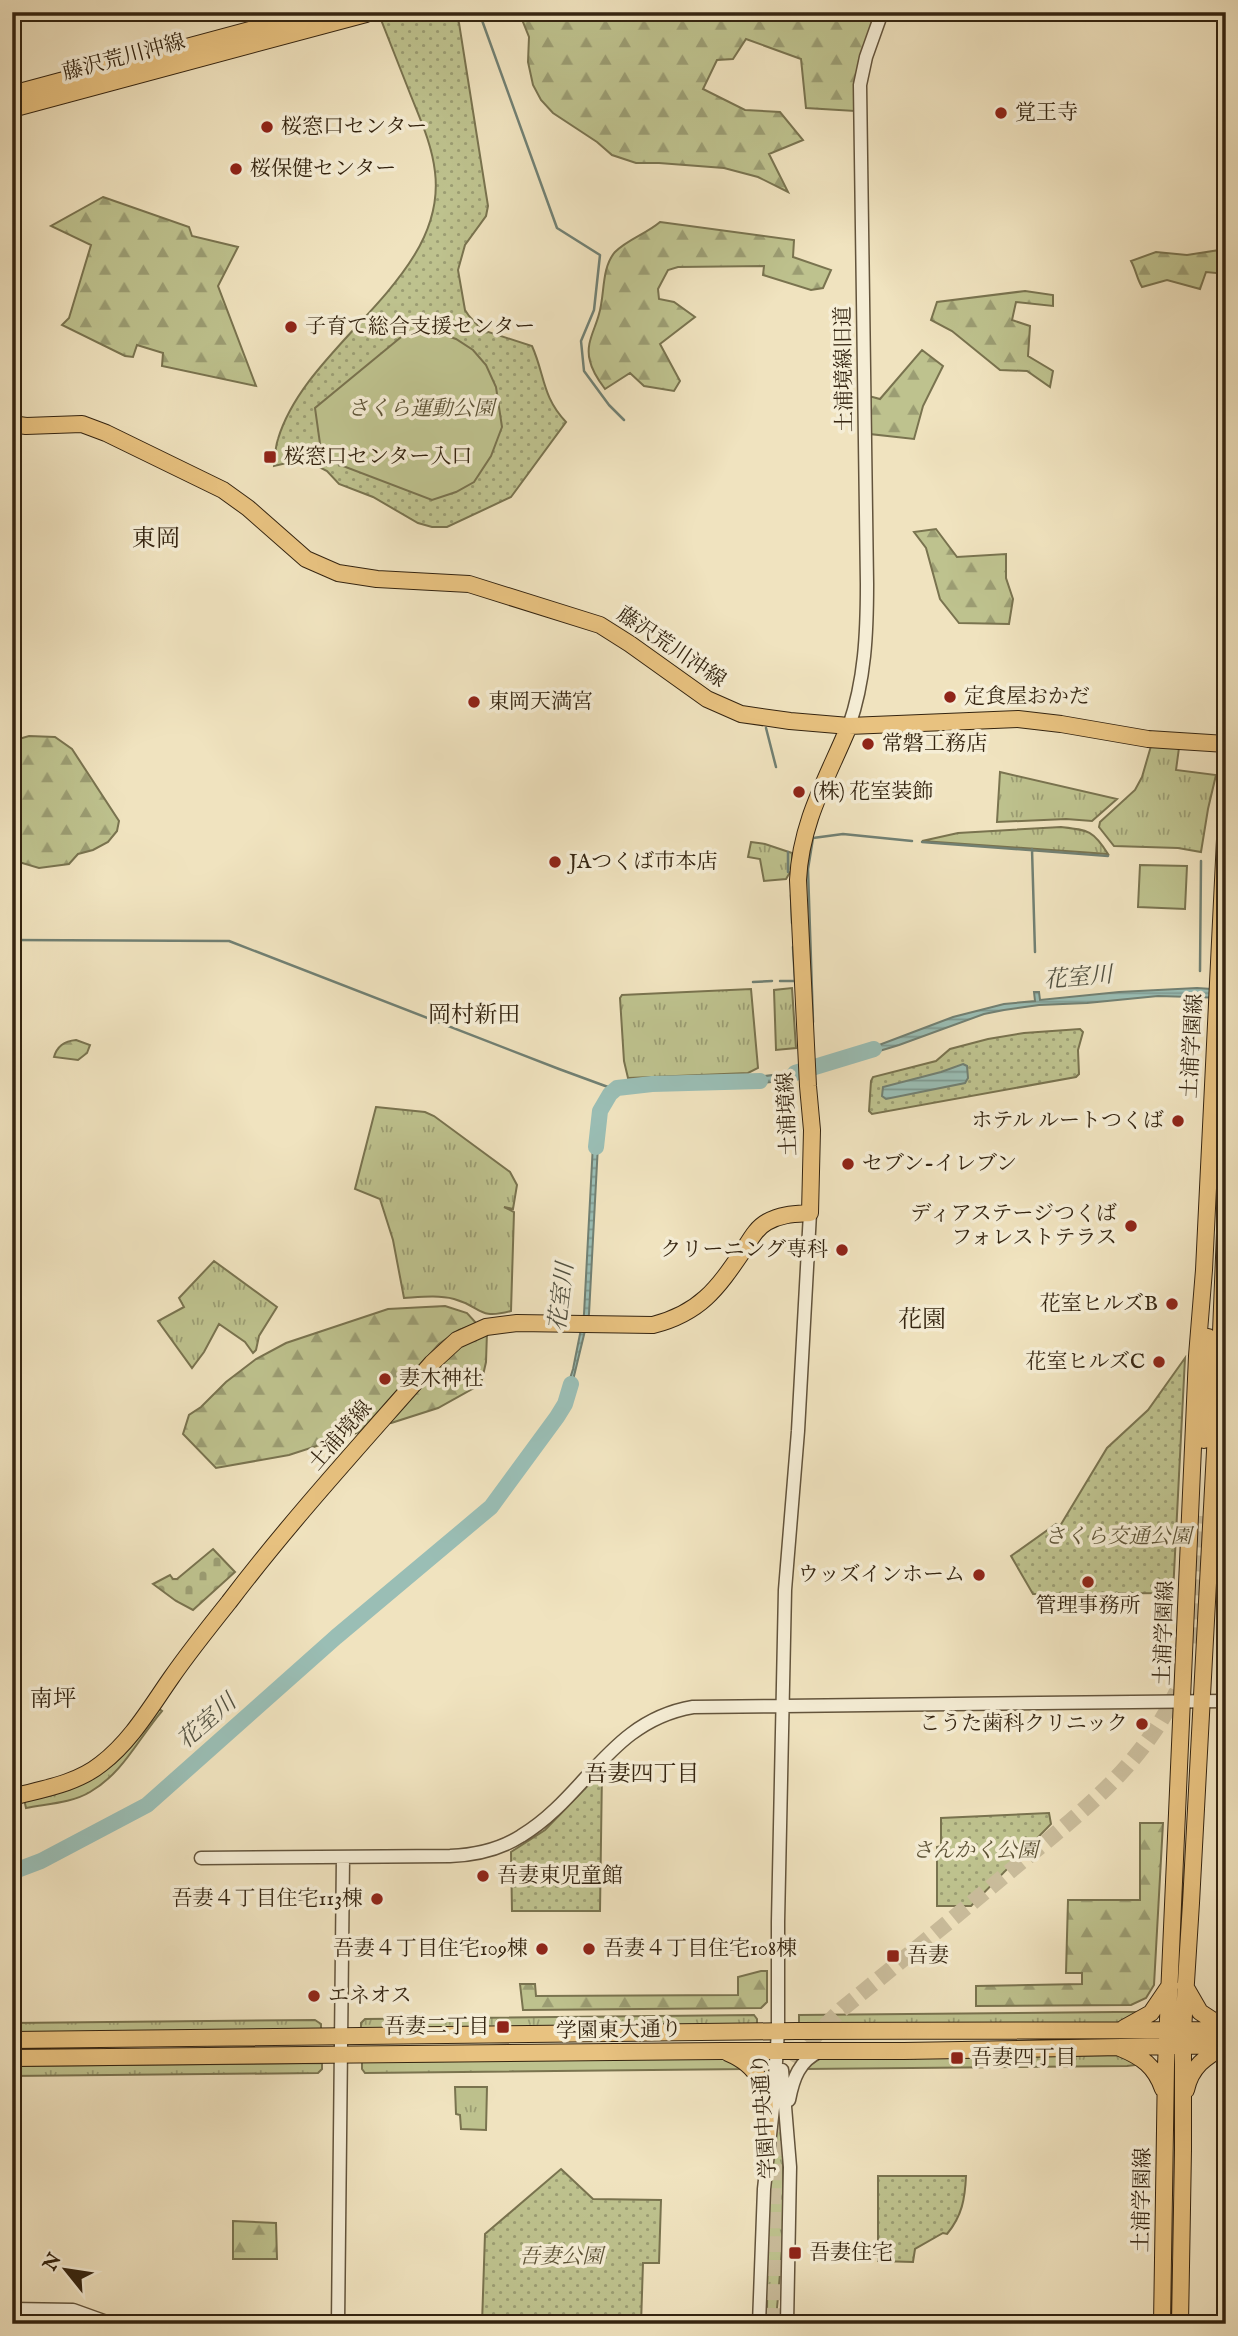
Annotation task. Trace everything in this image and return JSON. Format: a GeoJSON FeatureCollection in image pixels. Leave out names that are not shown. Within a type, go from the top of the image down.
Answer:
{"type":"FeatureCollection","features":[{"type":"Feature","properties":{"kind":"main road","name":"藤沢荒川沖線"},"geometry":{"type":"LineString","coordinates":[[12,93],[317,12]]}},
{"type":"Feature","properties":{"kind":"main road","name":"藤沢荒川沖線"},"geometry":{"type":"LineString","coordinates":[[12,109],[366,12]]}},
{"type":"Feature","properties":{"kind":"main road","name":"藤沢荒川沖線"},"geometry":{"type":"LineString","coordinates":[[12,424],[82,424],[117,438],[223,489],[286,543],[320,567],[357,577],[453,582],[485,588],[600,625],[621,637],[693,691],[731,711],[766,718],[849,726],[1018,719],[1148,739],[1226,744]]}},
{"type":"Feature","properties":{"kind":"main road","name":"土浦境線"},"geometry":{"type":"LineString","coordinates":[[12,1797],[82,1776],[98,1767],[118,1749],[264,1556],[445,1349],[457,1340],[494,1326],[517,1323],[653,1325],[681,1316],[698,1306],[714,1290],[761,1226],[785,1215],[810,1213],[812,1130],[798,880],[800,850],[814,804],[849,726]]}},
{"type":"Feature","properties":{"kind":"main road","name":"土浦学園線"},"geometry":{"type":"LineString","coordinates":[[1163,2324],[1165,2098],[1175,2037],[1183,1702],[1197,1356],[1226,819]]}},
{"type":"Feature","properties":{"kind":"main road","name":"土浦学園線"},"geometry":{"type":"LineString","coordinates":[[1177,1984],[1201,1702],[1226,1208]]}},
{"type":"Feature","properties":{"kind":"main road"},"geometry":{"type":"LineString","coordinates":[[1201,1516],[1208,1369],[1208,1296],[1203,1280]]}},
{"type":"Feature","properties":{"kind":"main road"},"geometry":{"type":"LineString","coordinates":[[1208,1369],[1217,1297],[1222,1284]]}},
{"type":"Feature","properties":{"kind":"main road"},"geometry":{"type":"LineString","coordinates":[[1122,2029],[1151,2012],[1177,1984],[1200,2012],[1226,2029]]}},
{"type":"Feature","properties":{"kind":"main road","name":"学園東大通り"},"geometry":{"type":"LineString","coordinates":[[12,2040],[1122,2029],[1226,2045]]}},
{"type":"Feature","properties":{"kind":"main road","name":"学園東大通り"},"geometry":{"type":"LineString","coordinates":[[12,2059],[1115,2046],[1226,2029]]}},
{"type":"Feature","properties":{"kind":"main road","name":"土浦学園線"},"geometry":{"type":"LineString","coordinates":[[1175,2037],[1183,2102],[1180,2324]]}},
{"type":"Feature","properties":{"kind":"main road"},"geometry":{"type":"LineString","coordinates":[[1183,2102],[1188,2078],[1193,2070],[1206,2057],[1226,2045]]}},
{"type":"Feature","properties":{"kind":"main road"},"geometry":{"type":"LineString","coordinates":[[1115,2046],[1136,2054],[1149,2064],[1158,2076],[1165,2098]]}},
{"type":"Feature","properties":{"kind":"main road"},"geometry":{"type":"LineString","coordinates":[[722,2050],[754,2069],[762,2084],[768,2146]]}},
{"type":"Feature","properties":{"kind":"street","name":"土浦境線旧道"},"geometry":{"type":"LineString","coordinates":[[849,726],[862,675],[867,596],[860,85],[866,57],[882,12]]}},
{"type":"Feature","properties":{"kind":"street","name":"学園中央通り"},"geometry":{"type":"LineString","coordinates":[[787,2324],[790,2167],[778,2031],[782,1706],[785,1590],[798,1431],[810,1213]]}},
{"type":"Feature","properties":{"kind":"street"},"geometry":{"type":"LineString","coordinates":[[201,1858],[458,1856],[497,1848],[533,1828],[625,1737],[656,1718],[693,1707],[1226,1701]]}},
{"type":"Feature","properties":{"kind":"street"},"geometry":{"type":"LineString","coordinates":[[338,2324],[343,1857]]}},
{"type":"Feature","properties":{"kind":"street","name":"学園中央通り"},"geometry":{"type":"LineString","coordinates":[[759,2324],[764,2189],[779,2050]]}},
{"type":"Feature","properties":{"kind":"street"},"geometry":{"type":"LineString","coordinates":[[786,2111],[793,2081],[800,2067],[814,2054],[824,2050]]}},
{"type":"Feature","properties":{"kind":"street"},"geometry":{"type":"LineString","coordinates":[[12,2309],[73,2310],[112,2324]]}},
{"type":"Feature","properties":{"kind":"green space","name":"さくら運動公園"},"geometry":{"type":"Polygon","coordinates":[[[378,12],[454,12],[459,23],[488,206],[486,216],[465,245],[458,270],[465,310],[482,330],[532,346],[552,404],[566,422],[511,497],[447,527],[418,523],[373,497],[339,484],[327,471],[304,459],[274,466],[278,439],[294,404],[317,371],[399,278],[420,245],[433,210],[435,172],[431,152],[378,12]]]}},
{"type":"Feature","properties":{"kind":"green space"},"geometry":{"type":"Polygon","coordinates":[[[519,12],[764,12],[774,16],[777,12],[807,12],[829,19],[832,12],[877,12],[855,111],[806,108],[801,59],[746,39],[733,59],[717,60],[703,89],[745,110],[780,112],[803,140],[769,154],[788,192],[758,177],[724,168],[636,163],[612,155],[553,113],[541,100],[533,85],[528,62],[529,37],[519,12]]]}},
{"type":"Feature","properties":{"kind":"green space"},"geometry":{"type":"Polygon","coordinates":[[[103,197],[189,227],[192,236],[238,247],[218,286],[256,386],[162,366],[163,353],[137,345],[133,357],[125,356],[62,325],[69,318],[91,245],[51,226],[103,197]]]}},
{"type":"Feature","properties":{"kind":"green space"},"geometry":{"type":"Polygon","coordinates":[[[660,222],[794,240],[793,257],[831,270],[823,288],[811,290],[763,275],[764,266],[678,267],[668,270],[658,289],[659,299],[674,302],[695,317],[660,344],[680,381],[674,391],[644,386],[630,373],[605,389],[592,368],[589,349],[601,307],[607,266],[620,247],[660,222]]]}},
{"type":"Feature","properties":{"kind":"green space"},"geometry":{"type":"Polygon","coordinates":[[[1226,249],[1226,274],[1206,272],[1200,289],[1167,280],[1142,287],[1131,261],[1156,252],[1187,255],[1226,249]]]}},
{"type":"Feature","properties":{"kind":"green space"},"geometry":{"type":"Polygon","coordinates":[[[1025,291],[1053,295],[1053,306],[1016,302],[1012,320],[1030,326],[1028,356],[1053,371],[1050,387],[1027,371],[1000,370],[952,331],[931,320],[937,302],[1025,291]]]}},
{"type":"Feature","properties":{"kind":"green space"},"geometry":{"type":"Polygon","coordinates":[[[436,332],[456,339],[473,350],[486,365],[496,387],[502,427],[491,456],[474,482],[456,492],[432,500],[322,458],[315,408],[406,333],[436,332]]]}},
{"type":"Feature","properties":{"kind":"green space"},"geometry":{"type":"Polygon","coordinates":[[[922,350],[943,366],[923,406],[914,439],[870,434],[869,396],[880,399],[922,350]]]}},
{"type":"Feature","properties":{"kind":"green space"},"geometry":{"type":"Polygon","coordinates":[[[936,529],[957,557],[1006,554],[1006,578],[1013,599],[1009,624],[959,623],[940,599],[926,548],[914,532],[936,529]]]}},
{"type":"Feature","properties":{"kind":"green space"},"geometry":{"type":"Polygon","coordinates":[[[29,736],[55,737],[72,749],[119,821],[117,831],[108,842],[78,854],[69,864],[39,868],[12,860],[12,741],[29,736]]]}},
{"type":"Feature","properties":{"kind":"green space"},"geometry":{"type":"Polygon","coordinates":[[[1151,746],[1179,748],[1176,770],[1216,775],[1201,852],[1178,848],[1114,846],[1099,827],[1100,822],[1135,790],[1142,777],[1151,746]]]}},
{"type":"Feature","properties":{"kind":"green space"},"geometry":{"type":"Polygon","coordinates":[[[1000,772],[1117,799],[1092,821],[1066,819],[997,822],[1000,772]]]}},
{"type":"Feature","properties":{"kind":"green space"},"geometry":{"type":"Polygon","coordinates":[[[1061,827],[1089,833],[1108,854],[922,841],[958,833],[1061,827]]]}},
{"type":"Feature","properties":{"kind":"green space"},"geometry":{"type":"Polygon","coordinates":[[[751,842],[792,853],[792,869],[786,879],[764,881],[760,859],[748,857],[751,842]]]}},
{"type":"Feature","properties":{"kind":"green space"},"geometry":{"type":"Polygon","coordinates":[[[1140,865],[1187,866],[1185,909],[1138,907],[1140,865]]]}},
{"type":"Feature","properties":{"kind":"green space"},"geometry":{"type":"Polygon","coordinates":[[[792,988],[796,1048],[776,1050],[774,990],[792,988]]]}},
{"type":"Feature","properties":{"kind":"green space"},"geometry":{"type":"Polygon","coordinates":[[[751,989],[758,1068],[748,1073],[628,1078],[624,1061],[622,995],[751,989]]]}},
{"type":"Feature","properties":{"kind":"green space"},"geometry":{"type":"Polygon","coordinates":[[[1080,1029],[1083,1032],[1078,1050],[1079,1074],[1076,1077],[872,1114],[869,1111],[873,1077],[936,1061],[950,1049],[988,1039],[1080,1029]]]}},
{"type":"Feature","properties":{"kind":"green space"},"geometry":{"type":"Polygon","coordinates":[[[76,1040],[90,1045],[87,1053],[78,1060],[54,1057],[62,1045],[76,1040]]]}},
{"type":"Feature","properties":{"kind":"green space"},"geometry":{"type":"Polygon","coordinates":[[[376,1107],[425,1112],[434,1116],[510,1172],[517,1185],[513,1209],[504,1207],[514,1212],[511,1311],[486,1313],[463,1302],[442,1297],[404,1298],[393,1240],[380,1199],[355,1189],[376,1107]]]}},
{"type":"Feature","properties":{"kind":"green space"},"geometry":{"type":"Polygon","coordinates":[[[214,1261],[277,1307],[259,1336],[253,1353],[245,1342],[219,1324],[192,1368],[158,1321],[184,1307],[179,1298],[214,1261]]]}},
{"type":"Feature","properties":{"kind":"green space"},"geometry":{"type":"Polygon","coordinates":[[[445,1306],[467,1313],[477,1324],[459,1330],[439,1344],[360,1432],[289,1455],[216,1468],[183,1434],[189,1415],[226,1382],[256,1359],[286,1343],[388,1309],[445,1306]]]}},
{"type":"Feature","properties":{"kind":"green space"},"geometry":{"type":"Polygon","coordinates":[[[487,1332],[486,1362],[481,1384],[438,1408],[391,1423],[389,1421],[448,1354],[487,1332]]]}},
{"type":"Feature","properties":{"kind":"green space","name":"さくら交通公園"},"geometry":{"type":"Polygon","coordinates":[[[1185,1358],[1173,1593],[1033,1594],[1011,1556],[1056,1524],[1060,1526],[1107,1448],[1148,1410],[1185,1358]]]}},
{"type":"Feature","properties":{"kind":"green space"},"geometry":{"type":"Polygon","coordinates":[[[213,1549],[235,1572],[193,1610],[153,1584],[170,1575],[177,1579],[213,1549]]]}},
{"type":"Feature","properties":{"kind":"green space"},"geometry":{"type":"Polygon","coordinates":[[[158,1708],[162,1711],[121,1765],[102,1784],[75,1799],[26,1808],[24,1799],[72,1785],[158,1708]]]}},
{"type":"Feature","properties":{"kind":"green space"},"geometry":{"type":"Polygon","coordinates":[[[602,1771],[600,1911],[512,1911],[511,1852],[545,1830],[602,1771]]]}},
{"type":"Feature","properties":{"kind":"green space","name":"さんかく公園"},"geometry":{"type":"Polygon","coordinates":[[[1049,1813],[1051,1824],[971,1906],[937,1906],[937,1847],[941,1846],[941,1818],[1049,1813]]]}},
{"type":"Feature","properties":{"kind":"green space"},"geometry":{"type":"Polygon","coordinates":[[[1140,1823],[1163,1823],[1154,1985],[1146,1998],[1131,2005],[976,2006],[976,1986],[1082,1984],[1082,1973],[1066,1973],[1068,1900],[1140,1900],[1140,1823]]]}},
{"type":"Feature","properties":{"kind":"green space"},"geometry":{"type":"Polygon","coordinates":[[[767,1971],[767,2002],[761,2008],[523,2010],[520,1984],[535,1984],[536,1996],[738,1995],[738,1977],[767,1971]]]}},
{"type":"Feature","properties":{"kind":"green space"},"geometry":{"type":"Polygon","coordinates":[[[1146,2012],[1136,2019],[1116,2023],[799,2026],[799,2015],[1146,2012]]]}},
{"type":"Feature","properties":{"kind":"green space"},"geometry":{"type":"Polygon","coordinates":[[[754,2015],[757,2026],[361,2030],[361,2023],[365,2019],[754,2015]]]}},
{"type":"Feature","properties":{"kind":"green space"},"geometry":{"type":"Polygon","coordinates":[[[315,2020],[321,2024],[321,2030],[12,2034],[12,2023],[315,2020]]]}},
{"type":"Feature","properties":{"kind":"green space"},"geometry":{"type":"Polygon","coordinates":[[[1125,2055],[1144,2064],[805,2069],[819,2059],[1125,2055]]]}},
{"type":"Feature","properties":{"kind":"green space"},"geometry":{"type":"Polygon","coordinates":[[[724,2059],[747,2069],[365,2073],[362,2069],[362,2062],[724,2059]]]}},
{"type":"Feature","properties":{"kind":"green space"},"geometry":{"type":"Polygon","coordinates":[[[322,2063],[322,2069],[318,2073],[12,2076],[12,2066],[322,2063]]]}},
{"type":"Feature","properties":{"kind":"green space"},"geometry":{"type":"Polygon","coordinates":[[[455,2087],[487,2087],[486,2130],[461,2129],[460,2115],[456,2114],[455,2087]]]}},
{"type":"Feature","properties":{"kind":"green space"},"geometry":{"type":"Polygon","coordinates":[[[777,2096],[783,2158],[783,2239],[776,2320],[769,2320],[768,2185],[777,2096]]]}},
{"type":"Feature","properties":{"kind":"green space","name":"吾妻公園"},"geometry":{"type":"Polygon","coordinates":[[[561,2169],[593,2199],[661,2200],[659,2263],[643,2263],[641,2324],[482,2324],[485,2234],[561,2169]]]}},
{"type":"Feature","properties":{"kind":"green space"},"geometry":{"type":"Polygon","coordinates":[[[878,2176],[966,2176],[962,2207],[956,2221],[947,2234],[943,2233],[915,2249],[913,2262],[878,2261],[878,2176]]]}},
{"type":"Feature","properties":{"kind":"green space"},"geometry":{"type":"Polygon","coordinates":[[[233,2221],[276,2223],[277,2259],[233,2259],[233,2221]]]}},
{"type":"Feature","properties":{"kind":"water"},"geometry":{"type":"Polygon","coordinates":[[[1197,988],[1226,990],[1226,998],[1158,996],[1004,1010],[984,1014],[899,1045],[781,1081],[741,1085],[741,1079],[813,1070],[953,1017],[1004,1004],[1035,1001],[1034,992],[1039,992],[1040,1000],[1197,988]]]}},
{"type":"Feature","properties":{"kind":"water"},"geometry":{"type":"Polygon","coordinates":[[[963,1064],[967,1066],[968,1078],[965,1083],[886,1099],[882,1096],[883,1087],[963,1064]]]}},
{"type":"Feature","properties":{"kind":"water"},"geometry":{"type":"Polygon","coordinates":[[[594,1125],[599,1126],[589,1314],[567,1405],[562,1404],[573,1369],[584,1314],[594,1125]]]}},
{"type":"Feature","properties":{"kind":"waterway"},"geometry":{"type":"LineString","coordinates":[[479,12],[557,228],[600,255],[594,310],[581,341],[584,371],[609,405],[624,420]]}},
{"type":"Feature","properties":{"kind":"waterway"},"geometry":{"type":"LineString","coordinates":[[766,728],[776,767]]}},
{"type":"Feature","properties":{"kind":"waterway"},"geometry":{"type":"LineString","coordinates":[[813,1022],[808,869],[813,838],[843,834],[912,841]]}},
{"type":"Feature","properties":{"kind":"waterway"},"geometry":{"type":"LineString","coordinates":[[922,842],[1108,856]]}},
{"type":"Feature","properties":{"kind":"waterway"},"geometry":{"type":"LineString","coordinates":[[1032,849],[1035,952]]}},
{"type":"Feature","properties":{"kind":"waterway"},"geometry":{"type":"LineString","coordinates":[[788,852],[788,872]]}},
{"type":"Feature","properties":{"kind":"waterway"},"geometry":{"type":"LineString","coordinates":[[1200,971],[1201,861]]}},
{"type":"Feature","properties":{"kind":"waterway"},"geometry":{"type":"LineString","coordinates":[[791,895],[792,923]]}},
{"type":"Feature","properties":{"kind":"waterway"},"geometry":{"type":"LineString","coordinates":[[12,940],[229,941],[559,1069],[617,1088]]}},
{"type":"Feature","properties":{"kind":"waterway"},"geometry":{"type":"LineString","coordinates":[[780,981],[795,981],[793,947]]}},
{"type":"Feature","properties":{"kind":"waterway"},"geometry":{"type":"LineString","coordinates":[[753,982],[772,981]]}},
{"type":"Feature","properties":{"kind":"waterway","name":"花室川"},"geometry":{"type":"LineString","coordinates":[[795,1073],[874,1049]]}},
{"type":"Feature","properties":{"kind":"waterway","name":"花室川"},"geometry":{"type":"LineString","coordinates":[[596,1147],[600,1111],[617,1088],[652,1084],[760,1081]]}},
{"type":"Feature","properties":{"kind":"waterway","name":"花室川"},"geometry":{"type":"LineString","coordinates":[[12,1872],[41,1861],[147,1805],[336,1637],[491,1507],[557,1417],[565,1404],[571,1384]]}},
{"type":"Feature","properties":{"kind":"tunnel"},"geometry":{"type":"LineString","coordinates":[[1190,1643],[1201,1516]]}},
{"type":"Feature","properties":{"kind":"tunnel"},"geometry":{"type":"LineString","coordinates":[[772,2324],[775,2139],[783,2090],[799,2056],[842,2009],[1053,1836],[1101,1793],[1143,1746],[1162,1720],[1177,1691]]}},
{"type":"Feature","properties":{"kind":"place","name":"覚王寺"},"geometry":{"type":"Point","coordinates":[1001,113]}},
{"type":"Feature","properties":{"kind":"place","name":"桜窓口センター"},"geometry":{"type":"Point","coordinates":[267,127]}},
{"type":"Feature","properties":{"kind":"place","name":"桜保健センター"},"geometry":{"type":"Point","coordinates":[236,169]}},
{"type":"Feature","properties":{"kind":"place","name":"子育て総合支援センター"},"geometry":{"type":"Point","coordinates":[291,327]}},
{"type":"Feature","properties":{"kind":"place","name":"桜窓口センター入口"},"geometry":{"type":"Point","coordinates":[270,457]}},
{"type":"Feature","properties":{"kind":"place","name":"定食屋おかだ"},"geometry":{"type":"Point","coordinates":[950,697]}},
{"type":"Feature","properties":{"kind":"place","name":"東岡天満宮"},"geometry":{"type":"Point","coordinates":[474,702]}},
{"type":"Feature","properties":{"kind":"place","name":"常磐工務店"},"geometry":{"type":"Point","coordinates":[868,744]}},
{"type":"Feature","properties":{"kind":"place","name":"(株) 花室装飾"},"geometry":{"type":"Point","coordinates":[799,792]}},
{"type":"Feature","properties":{"kind":"place","name":"JAつくば市本店"},"geometry":{"type":"Point","coordinates":[555,862]}},
{"type":"Feature","properties":{"kind":"place","name":"ホテル ルートつくば"},"geometry":{"type":"Point","coordinates":[1178,1121]}},
{"type":"Feature","properties":{"kind":"place","name":"セブン-イレブン"},"geometry":{"type":"Point","coordinates":[848,1164]}},
{"type":"Feature","properties":{"kind":"place","name":"ディアステージつくば フォレストテラス"},"geometry":{"type":"Point","coordinates":[1131,1226]}},
{"type":"Feature","properties":{"kind":"place","name":"クリーニング専科"},"geometry":{"type":"Point","coordinates":[842,1250]}},
{"type":"Feature","properties":{"kind":"place","name":"花室ヒルズB"},"geometry":{"type":"Point","coordinates":[1172,1304]}},
{"type":"Feature","properties":{"kind":"place","name":"花室ヒルズC"},"geometry":{"type":"Point","coordinates":[1159,1362]}},
{"type":"Feature","properties":{"kind":"place","name":"妻木神社"},"geometry":{"type":"Point","coordinates":[385,1379]}},
{"type":"Feature","properties":{"kind":"place","name":"ウッズインホーム"},"geometry":{"type":"Point","coordinates":[979,1575]}},
{"type":"Feature","properties":{"kind":"place","name":"管理事務所"},"geometry":{"type":"Point","coordinates":[1088,1582]}},
{"type":"Feature","properties":{"kind":"place","name":"こうた歯科クリニック"},"geometry":{"type":"Point","coordinates":[1142,1724]}},
{"type":"Feature","properties":{"kind":"place","name":"吾妻東児童館"},"geometry":{"type":"Point","coordinates":[483,1876]}},
{"type":"Feature","properties":{"kind":"place","name":"吾妻４丁目住宅113棟"},"geometry":{"type":"Point","coordinates":[377,1899]}},
{"type":"Feature","properties":{"kind":"place","name":"吾妻４丁目住宅109棟"},"geometry":{"type":"Point","coordinates":[542,1949]}},
{"type":"Feature","properties":{"kind":"place","name":"吾妻４丁目住宅108棟"},"geometry":{"type":"Point","coordinates":[589,1949]}},
{"type":"Feature","properties":{"kind":"place","name":"吾妻"},"geometry":{"type":"Point","coordinates":[893,1956]}},
{"type":"Feature","properties":{"kind":"place","name":"エネオス"},"geometry":{"type":"Point","coordinates":[314,1996]}},
{"type":"Feature","properties":{"kind":"place","name":"吾妻二丁目"},"geometry":{"type":"Point","coordinates":[503,2027]}},
{"type":"Feature","properties":{"kind":"place","name":"吾妻四丁目"},"geometry":{"type":"Point","coordinates":[957,2058]}},
{"type":"Feature","properties":{"kind":"place","name":"吾妻住宅"},"geometry":{"type":"Point","coordinates":[795,2253]}},
{"type":"Feature","properties":{"kind":"district","name":"東岡"},"geometry":{"type":"Point","coordinates":[156,539]}},
{"type":"Feature","properties":{"kind":"district","name":"岡村新田"},"geometry":{"type":"Point","coordinates":[474,1015]}},
{"type":"Feature","properties":{"kind":"district","name":"花園"},"geometry":{"type":"Point","coordinates":[922,1320]}},
{"type":"Feature","properties":{"kind":"district","name":"南坪"},"geometry":{"type":"Point","coordinates":[53,1699]}},
{"type":"Feature","properties":{"kind":"district","name":"吾妻四丁目"},"geometry":{"type":"Point","coordinates":[642,1774]}}]}
